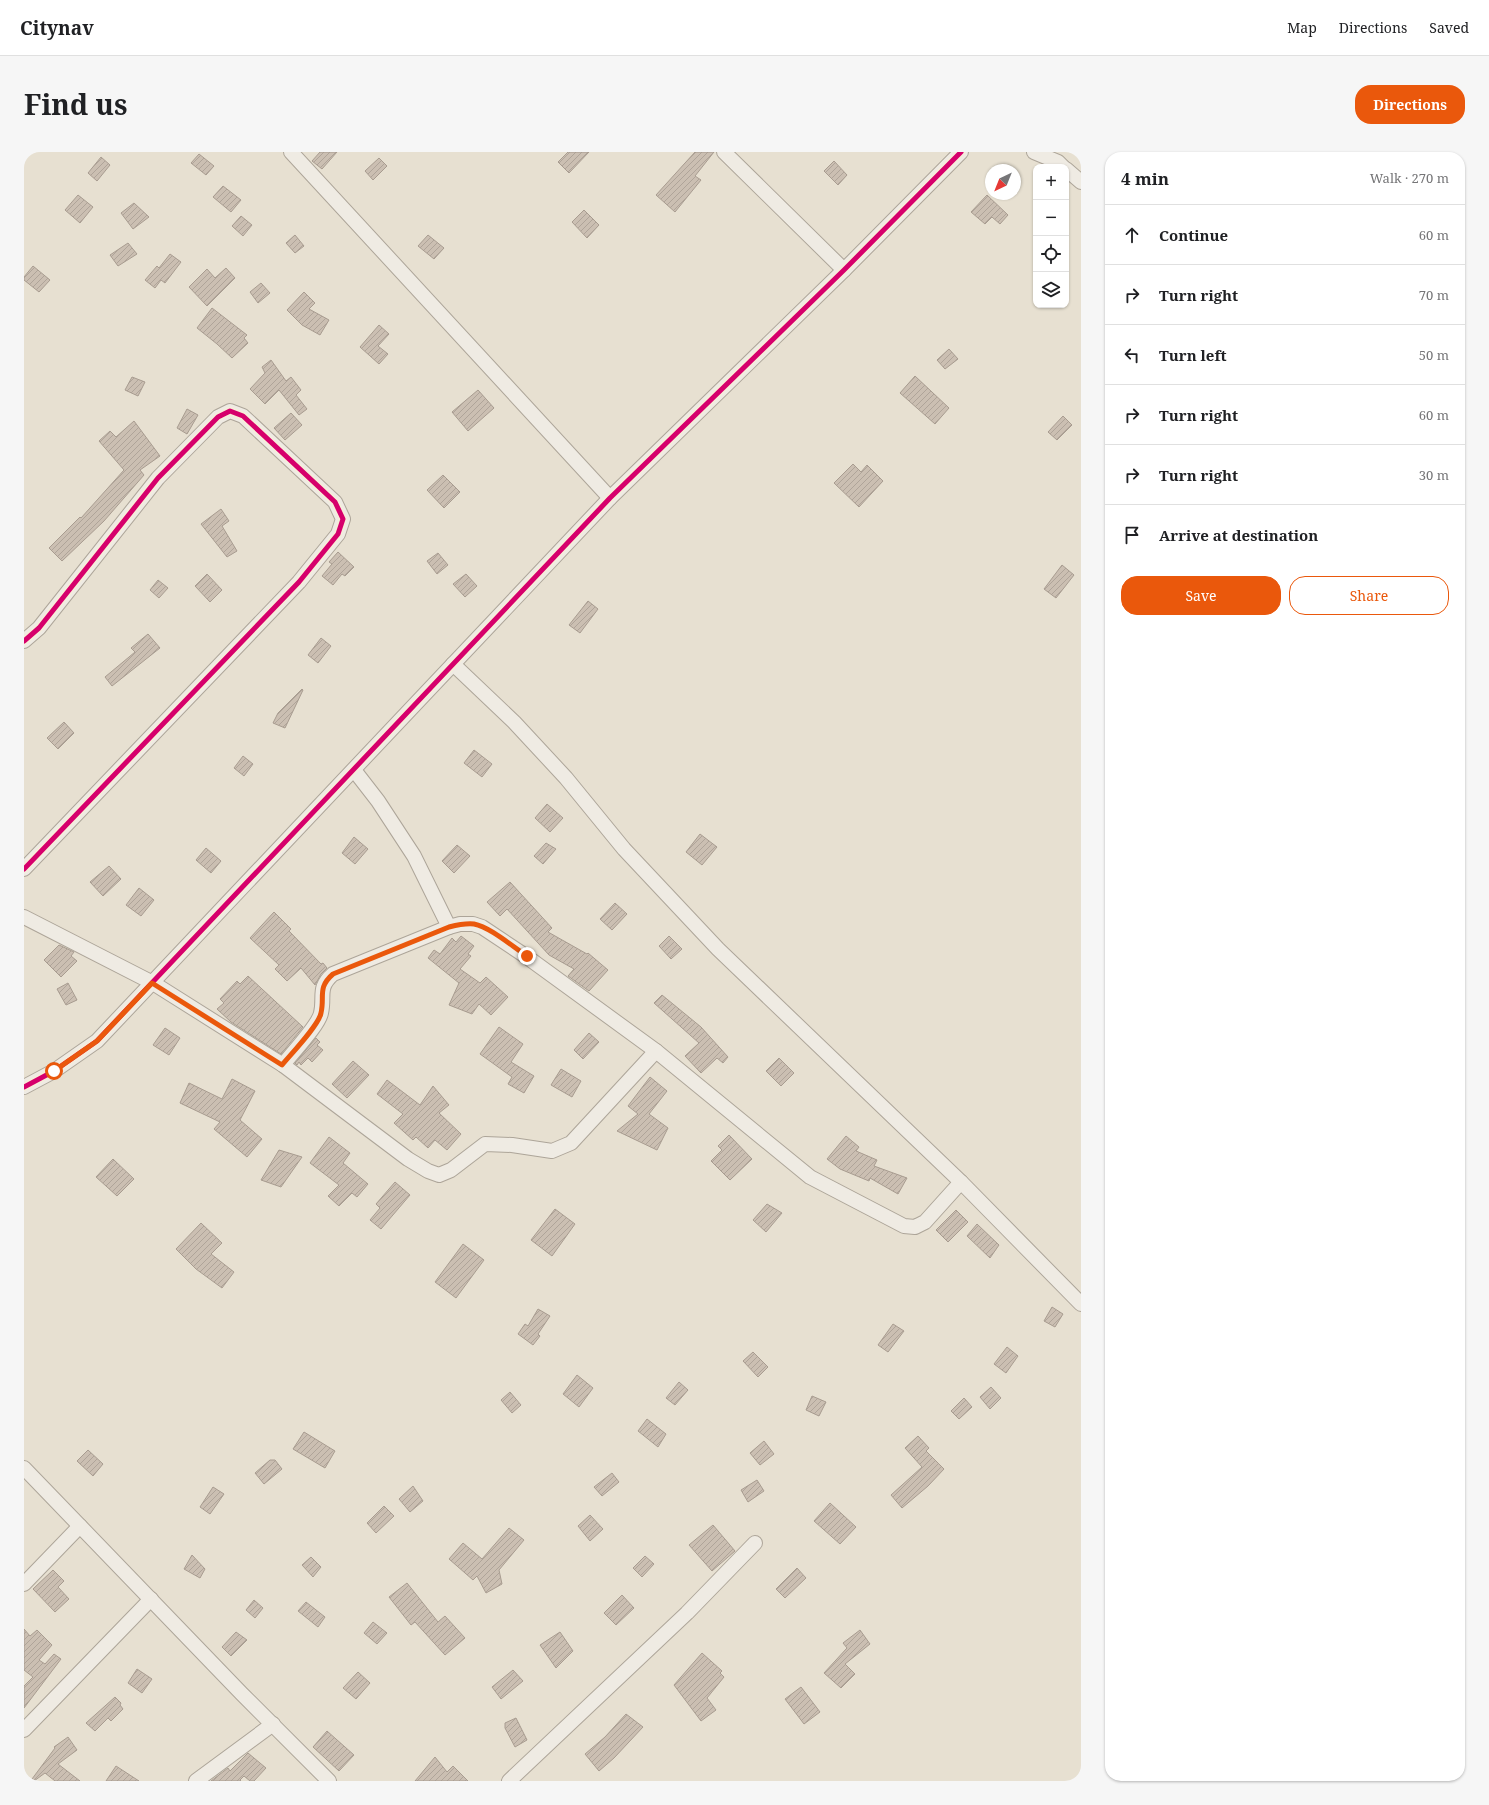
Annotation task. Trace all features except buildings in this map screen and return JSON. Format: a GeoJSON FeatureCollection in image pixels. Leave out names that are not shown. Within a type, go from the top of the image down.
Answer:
{"type":"FeatureCollection","features":[{"type":"Feature","properties":{"kind":"street"},"geometry":{"type":"LineString","coordinates":[[291,152],[610,498]]}},
{"type":"Feature","properties":{"kind":"street"},"geometry":{"type":"LineString","coordinates":[[724,152],[844,270]]}},
{"type":"Feature","properties":{"kind":"street"},"geometry":{"type":"LineString","coordinates":[[24,1087],[54,1071],[97,1041],[610,498],[844,270],[961,152]]}},
{"type":"Feature","properties":{"kind":"street"},"geometry":{"type":"LineString","coordinates":[[1034,152],[1060,164]]}},
{"type":"Feature","properties":{"kind":"street"},"geometry":{"type":"LineString","coordinates":[[1069,172],[1081,182]]}},
{"type":"Feature","properties":{"kind":"street"},"geometry":{"type":"LineString","coordinates":[[24,641],[39,628],[158,478],[218,417],[230,411],[244,416],[335,502],[343,519],[338,534],[298,582],[24,869]]}},
{"type":"Feature","properties":{"kind":"street"},"geometry":{"type":"LineString","coordinates":[[453,664],[514,722],[566,778],[624,849],[718,949],[961,1182],[1081,1304]]}},
{"type":"Feature","properties":{"kind":"street"},"geometry":{"type":"LineString","coordinates":[[354,770],[378,801],[414,856],[449,927]]}},
{"type":"Feature","properties":{"kind":"street"},"geometry":{"type":"LineString","coordinates":[[24,917],[152,983],[282,1065],[408,1159],[428,1171],[439,1175],[451,1170],[485,1144],[512,1145],[552,1151],[571,1143],[656,1051]]}},
{"type":"Feature","properties":{"kind":"street"},"geometry":{"type":"LineString","coordinates":[[282,1065],[321,1014],[322,991],[326,980],[333,974],[449,927],[460,924],[473,924],[482,927],[527,956],[656,1051],[810,1177],[904,1226],[915,1227],[925,1222],[961,1182]]}},
{"type":"Feature","properties":{"kind":"street"},"geometry":{"type":"LineString","coordinates":[[24,1468],[329,1781]]}},
{"type":"Feature","properties":{"kind":"street"},"geometry":{"type":"LineString","coordinates":[[24,1584],[80,1526]]}},
{"type":"Feature","properties":{"kind":"street"},"geometry":{"type":"LineString","coordinates":[[509,1781],[688,1613],[755,1543]]}},
{"type":"Feature","properties":{"kind":"street"},"geometry":{"type":"LineString","coordinates":[[24,1730],[151,1599]]}},
{"type":"Feature","properties":{"kind":"street"},"geometry":{"type":"LineString","coordinates":[[196,1781],[273,1724]]}},
{"type":"Feature","properties":{"kind":"cycle path"},"geometry":{"type":"LineString","coordinates":[[24,1087],[54,1071],[97,1041],[610,498],[844,270],[961,152]]}},
{"type":"Feature","properties":{"kind":"cycle path"},"geometry":{"type":"LineString","coordinates":[[24,641],[39,628],[158,478],[218,417],[230,411],[243,416],[335,502],[343,519],[338,534],[299,582],[24,869]]}},
{"type":"Feature","properties":{"kind":"route"},"geometry":{"type":"LineString","coordinates":[[54,1071],[97,1041],[152,983],[282,1065],[316,1023],[321,1014],[322,991],[326,980],[333,974],[449,927],[460,924],[473,924],[482,927],[527,956]]}}]}
